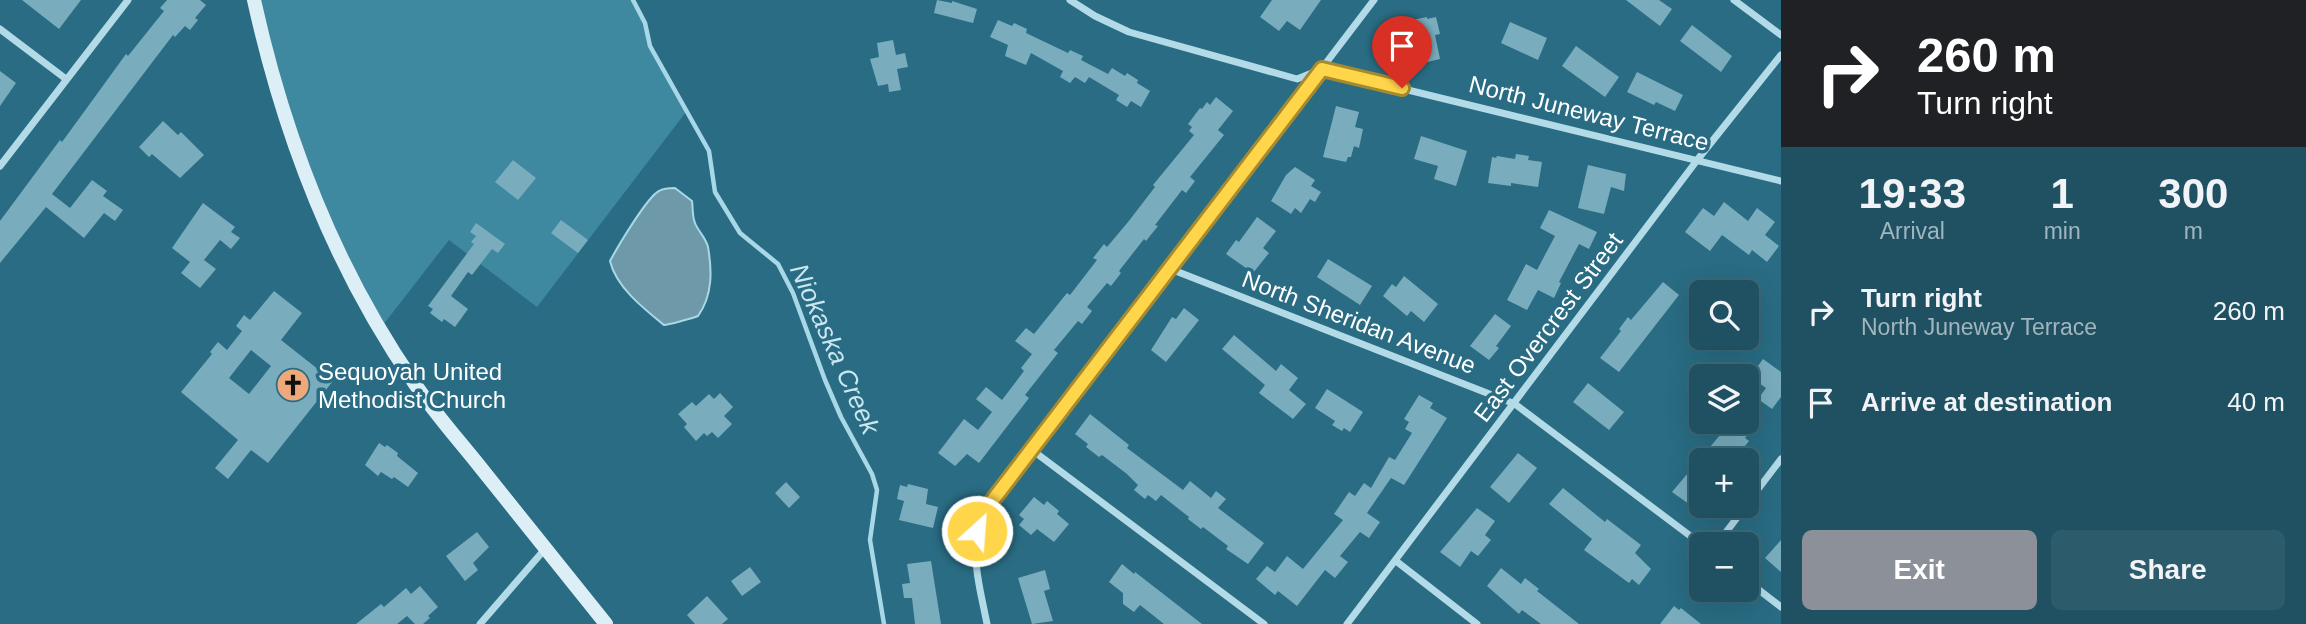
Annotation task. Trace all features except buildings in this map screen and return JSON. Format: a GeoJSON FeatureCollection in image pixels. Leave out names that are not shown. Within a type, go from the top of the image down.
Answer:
{"type":"FeatureCollection","features":[{"type":"Feature","properties":{"kind":"street"},"geometry":{"type":"LineString","coordinates":[[0,166],[128,0]]}},
{"type":"Feature","properties":{"kind":"street"},"geometry":{"type":"LineString","coordinates":[[254,0],[274,77],[305,173],[319,209],[368,309],[416,386],[606,624]]}},
{"type":"Feature","properties":{"kind":"street","name":"North Juneway Terrace"},"geometry":{"type":"LineString","coordinates":[[1070,0],[1095,16],[1129,32],[1297,79],[1322,69],[1781,181]]}},
{"type":"Feature","properties":{"kind":"street"},"geometry":{"type":"LineString","coordinates":[[986,624],[974,555],[977,531],[986,509],[1374,0]]}},
{"type":"Feature","properties":{"kind":"street"},"geometry":{"type":"LineString","coordinates":[[1734,0],[1781,35]]}},
{"type":"Feature","properties":{"kind":"street"},"geometry":{"type":"LineString","coordinates":[[0,29],[66,79]]}},
{"type":"Feature","properties":{"kind":"street","name":"East Overcrest Street"},"geometry":{"type":"LineString","coordinates":[[1347,624],[1698,159],[1781,55]]}},
{"type":"Feature","properties":{"kind":"street","name":"North Sheridan Avenue"},"geometry":{"type":"LineString","coordinates":[[1168,268],[1515,404],[1689,535]]}},
{"type":"Feature","properties":{"kind":"street"},"geometry":{"type":"LineString","coordinates":[[1032,450],[1264,624]]}},
{"type":"Feature","properties":{"kind":"street"},"geometry":{"type":"LineString","coordinates":[[1759,488],[1781,458]]}},
{"type":"Feature","properties":{"kind":"street"},"geometry":{"type":"LineString","coordinates":[[480,624],[545,549]]}},
{"type":"Feature","properties":{"kind":"street"},"geometry":{"type":"LineString","coordinates":[[1396,561],[1476,624]]}},
{"type":"Feature","properties":{"kind":"street"},"geometry":{"type":"LineString","coordinates":[[1759,590],[1781,607]]}},
{"type":"Feature","properties":{"kind":"shaded area"},"geometry":{"type":"Polygon","coordinates":[[[254,0],[633,0],[645,23],[650,46],[686,112],[537,307],[449,240],[380,329],[319,209],[254,0]]]}},
{"type":"Feature","properties":{"kind":"shaded area"},"geometry":{"type":"Polygon","coordinates":[[[675,188],[692,201],[696,226],[708,247],[710,282],[706,300],[698,316],[664,325],[624,288],[610,261],[654,195],[663,189],[675,188]]]}},
{"type":"Feature","properties":{"kind":"waterway","name":"Niokaska Creek"},"geometry":{"type":"LineString","coordinates":[[633,0],[645,23],[650,46],[709,151],[715,192],[740,233],[778,264],[793,293],[841,417],[872,474],[877,490],[870,540],[884,624]]}},
{"type":"Feature","properties":{"kind":"place","name":"Sequoyah United Methodist Church"},"geometry":{"type":"Point","coordinates":[293,385]}},
{"type":"Feature","properties":{"kind":"route"},"geometry":{"type":"LineString","coordinates":[[977,531],[986,509],[1322,69],[1402,88]]}}]}
